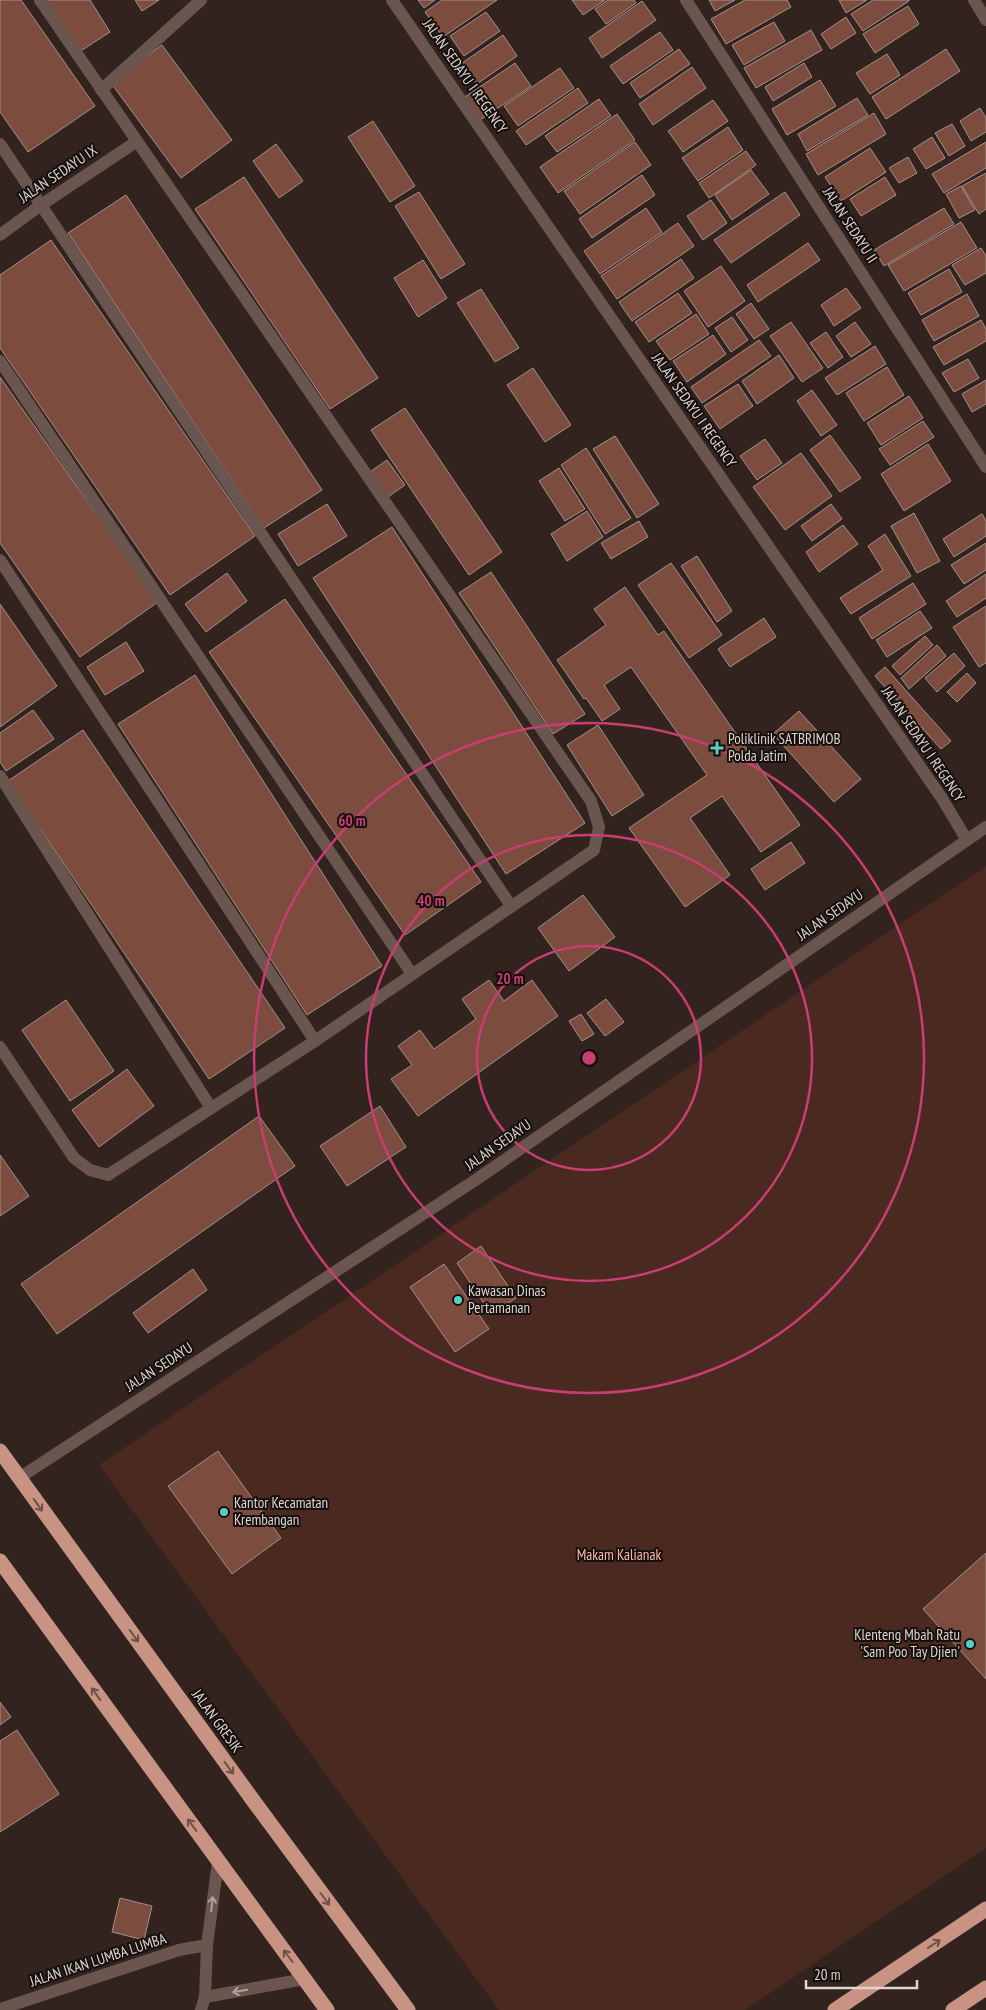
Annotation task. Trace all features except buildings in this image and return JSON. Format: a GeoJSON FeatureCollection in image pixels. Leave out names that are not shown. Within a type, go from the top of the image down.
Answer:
{"type":"FeatureCollection","features":[{"type":"Feature","properties":{"kind":"highway","name":"JALAN GRESIK"},"geometry":{"type":"LineString","coordinates":[[0,1451],[243,1788],[408,2010]]}},
{"type":"Feature","properties":{"kind":"highway"},"geometry":{"type":"LineString","coordinates":[[0,1562],[326,2010]]}},
{"type":"Feature","properties":{"kind":"highway"},"geometry":{"type":"LineString","coordinates":[[835,2010],[986,1909]]}},
{"type":"Feature","properties":{"kind":"highway"},"geometry":{"type":"LineString","coordinates":[[953,2010],[986,1988]]}},
{"type":"Feature","properties":{"kind":"street"},"geometry":{"type":"LineString","coordinates":[[0,1047],[74,1158],[90,1170],[108,1175],[315,1041],[594,850],[599,827],[591,801],[40,0]]}},
{"type":"Feature","properties":{"kind":"street"},"geometry":{"type":"LineString","coordinates":[[101,90],[201,0]]}},
{"type":"Feature","properties":{"kind":"street","name":"JALAN SEDAYU I REGENCY"},"geometry":{"type":"LineString","coordinates":[[392,0],[935,789],[967,840]]}},
{"type":"Feature","properties":{"kind":"street","name":"JALAN SEDAYU II"},"geometry":{"type":"LineString","coordinates":[[686,0],[986,467]]}},
{"type":"Feature","properties":{"kind":"street"},"geometry":{"type":"LineString","coordinates":[[974,0],[986,20]]}},
{"type":"Feature","properties":{"kind":"street","name":"JALAN SEDAYU IX"},"geometry":{"type":"LineString","coordinates":[[0,235],[41,205],[136,142]]}},
{"type":"Feature","properties":{"kind":"street"},"geometry":{"type":"LineString","coordinates":[[0,144],[511,906]]}},
{"type":"Feature","properties":{"kind":"street"},"geometry":{"type":"LineString","coordinates":[[0,360],[412,974]]}},
{"type":"Feature","properties":{"kind":"street"},"geometry":{"type":"LineString","coordinates":[[0,560],[315,1041]]}},
{"type":"Feature","properties":{"kind":"street"},"geometry":{"type":"LineString","coordinates":[[0,776],[211,1108]]}},
{"type":"Feature","properties":{"kind":"street","name":"JALAN SEDAYU"},"geometry":{"type":"LineString","coordinates":[[19,1478],[478,1179],[986,827]]}},
{"type":"Feature","properties":{"kind":"street"},"geometry":{"type":"LineString","coordinates":[[201,2010],[205,1997],[207,1945],[218,1862]]}},
{"type":"Feature","properties":{"kind":"street","name":"JALAN IKAN LUMBA LUMBA"},"geometry":{"type":"LineString","coordinates":[[0,2009],[179,1950],[207,1945]]}},
{"type":"Feature","properties":{"kind":"street"},"geometry":{"type":"LineString","coordinates":[[205,1997],[305,1979]]}},
{"type":"Feature","properties":{"kind":"green space","name":"Makam Kalianak"},"geometry":{"type":"Polygon","coordinates":[[[986,866],[986,1848],[745,2010],[499,2010],[99,1465],[986,866]]]}},
{"type":"Feature","properties":{"kind":"place","name":"Poliklinik SATBRIMOB Polda Jatim"},"geometry":{"type":"Point","coordinates":[717,748]}},
{"type":"Feature","properties":{"kind":"place","name":"Kawasan Dinas Pertamanan"},"geometry":{"type":"Point","coordinates":[458,1300]}},
{"type":"Feature","properties":{"kind":"place","name":"Kantor Kecamatan Krembangan"},"geometry":{"type":"Point","coordinates":[224,1512]}},
{"type":"Feature","properties":{"kind":"place","name":"Klenteng Mbah Ratu 'Sam Poo Tay Djien'"},"geometry":{"type":"Point","coordinates":[970,1644]}}]}
